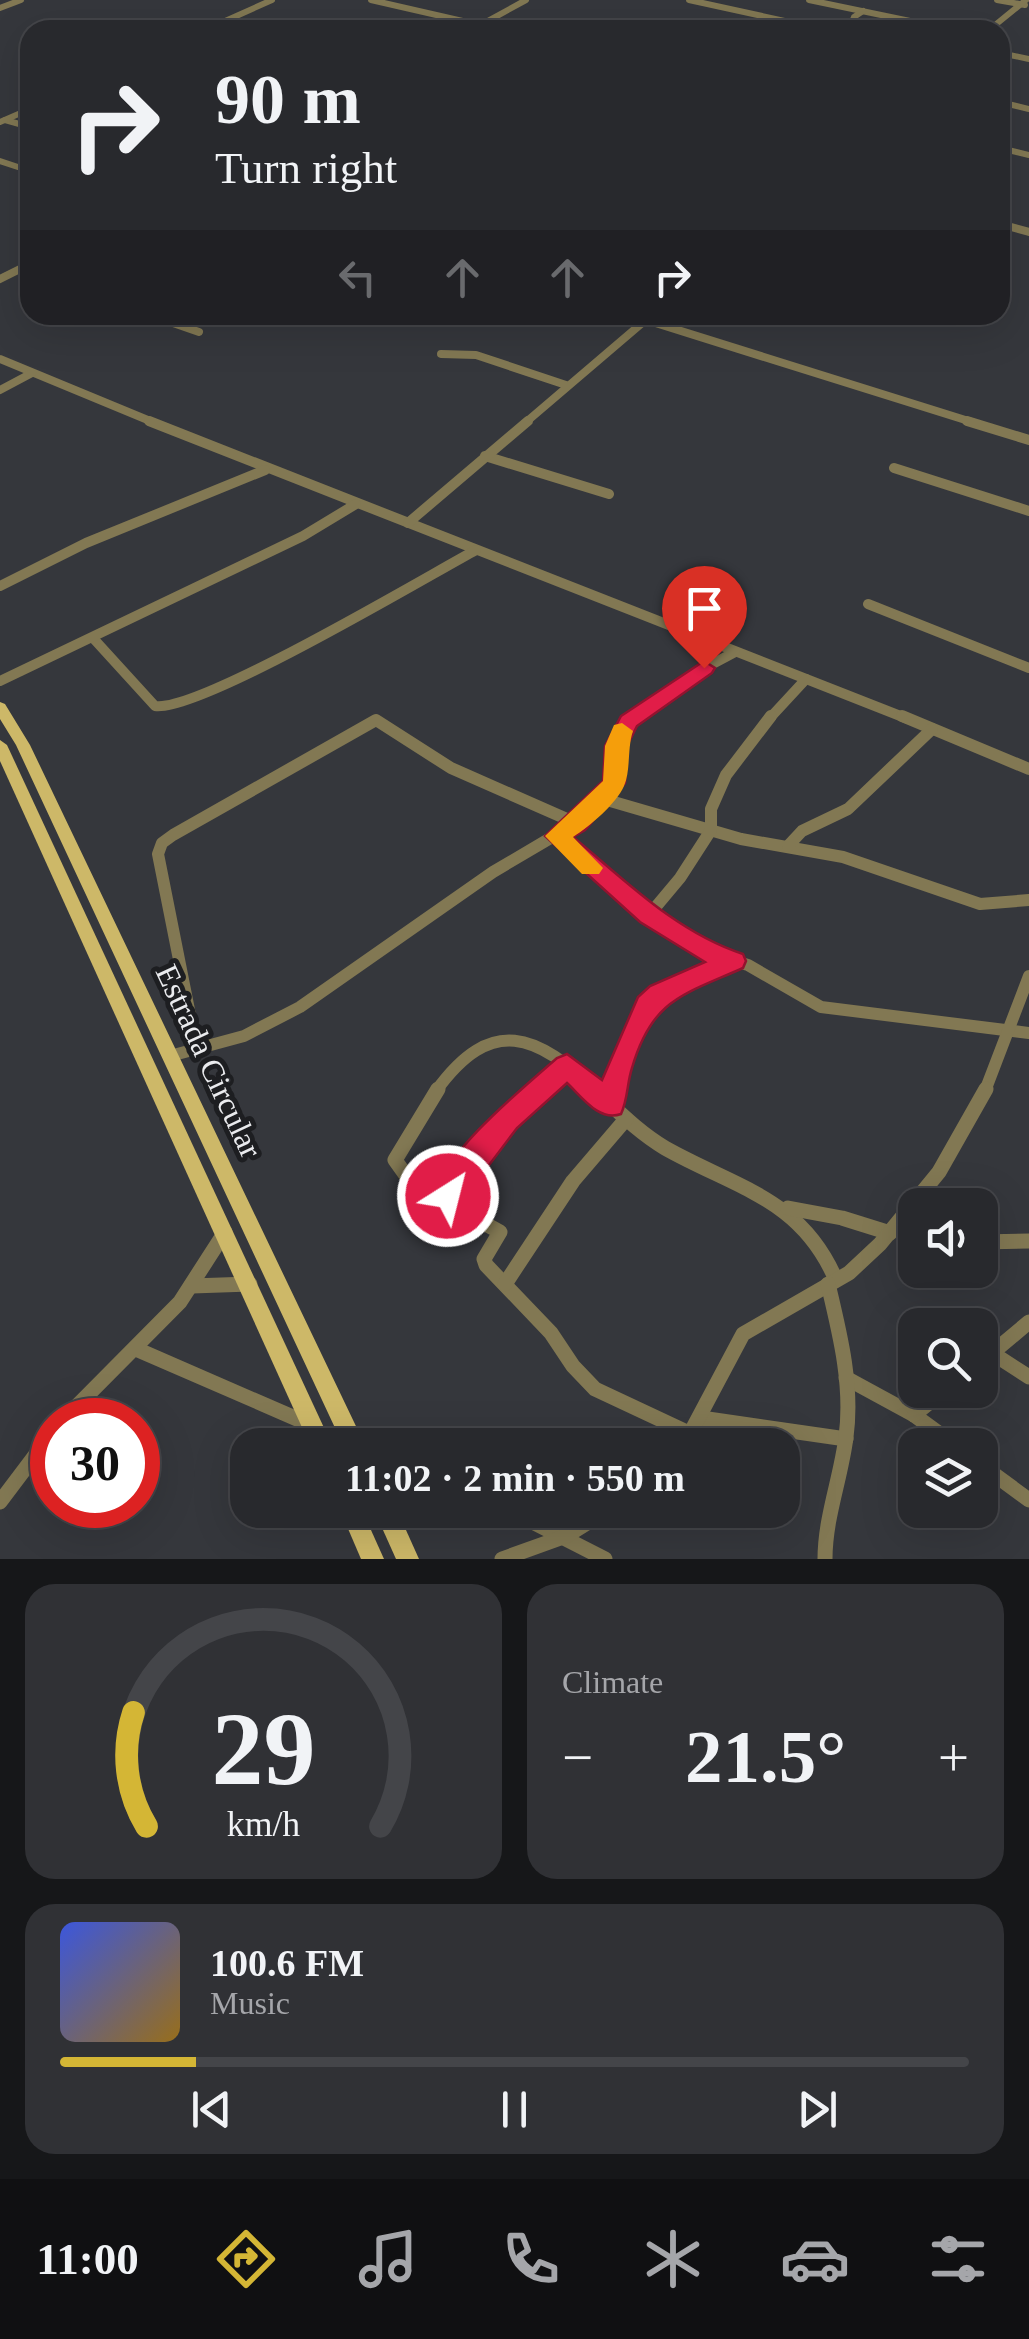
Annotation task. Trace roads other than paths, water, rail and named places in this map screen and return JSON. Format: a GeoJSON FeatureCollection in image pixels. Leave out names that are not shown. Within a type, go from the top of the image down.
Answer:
{"type":"FeatureCollection","features":[{"type":"Feature","properties":{"kind":"main road","name":"Estrada Circular"},"geometry":{"type":"LineString","coordinates":[[0,707],[350,1428]]}},
{"type":"Feature","properties":{"kind":"main road","name":"Estrada Circular"},"geometry":{"type":"LineString","coordinates":[[0,745],[313,1428]]}},
{"type":"Feature","properties":{"kind":"main road"},"geometry":{"type":"LineString","coordinates":[[359,1528],[373,1559]]}},
{"type":"Feature","properties":{"kind":"main road"},"geometry":{"type":"LineString","coordinates":[[393,1528],[408,1559]]}},
{"type":"Feature","properties":{"kind":"street"},"geometry":{"type":"LineString","coordinates":[[0,8],[21,0]]}},
{"type":"Feature","properties":{"kind":"street"},"geometry":{"type":"LineString","coordinates":[[227,20],[272,0]]}},
{"type":"Feature","properties":{"kind":"street"},"geometry":{"type":"LineString","coordinates":[[370,0],[458,20]]}},
{"type":"Feature","properties":{"kind":"street"},"geometry":{"type":"LineString","coordinates":[[489,20],[526,0]]}},
{"type":"Feature","properties":{"kind":"street"},"geometry":{"type":"LineString","coordinates":[[689,0],[780,20]]}},
{"type":"Feature","properties":{"kind":"street"},"geometry":{"type":"LineString","coordinates":[[810,0],[905,20]]}},
{"type":"Feature","properties":{"kind":"street"},"geometry":{"type":"LineString","coordinates":[[997,0],[1025,4]]}},
{"type":"Feature","properties":{"kind":"street"},"geometry":{"type":"LineString","coordinates":[[1003,20],[1025,4]]}},
{"type":"Feature","properties":{"kind":"street"},"geometry":{"type":"LineString","coordinates":[[853,20],[862,11]]}},
{"type":"Feature","properties":{"kind":"street"},"geometry":{"type":"LineString","coordinates":[[0,279],[19,270]]}},
{"type":"Feature","properties":{"kind":"street"},"geometry":{"type":"LineString","coordinates":[[178,325],[198,332]]}},
{"type":"Feature","properties":{"kind":"street"},"geometry":{"type":"LineString","coordinates":[[408,523],[639,325]]}},
{"type":"Feature","properties":{"kind":"street"},"geometry":{"type":"LineString","coordinates":[[674,325],[1029,440]]}},
{"type":"Feature","properties":{"kind":"street"},"geometry":{"type":"LineString","coordinates":[[441,354],[476,355],[566,385]]}},
{"type":"Feature","properties":{"kind":"street"},"geometry":{"type":"LineString","coordinates":[[0,359],[265,470],[806,679],[1029,770]]}},
{"type":"Feature","properties":{"kind":"street"},"geometry":{"type":"LineString","coordinates":[[0,390],[32,373]]}},
{"type":"Feature","properties":{"kind":"street"},"geometry":{"type":"LineString","coordinates":[[485,456],[609,494]]}},
{"type":"Feature","properties":{"kind":"street"},"geometry":{"type":"LineString","coordinates":[[894,468],[1029,511]]}},
{"type":"Feature","properties":{"kind":"street"},"geometry":{"type":"LineString","coordinates":[[0,586],[86,543],[114,535],[265,470]]}},
{"type":"Feature","properties":{"kind":"street"},"geometry":{"type":"LineString","coordinates":[[0,681],[302,536],[356,504]]}},
{"type":"Feature","properties":{"kind":"street"},"geometry":{"type":"LineString","coordinates":[[93,638],[155,706],[168,708],[230,683],[476,550]]}},
{"type":"Feature","properties":{"kind":"street"},"geometry":{"type":"LineString","coordinates":[[868,604],[1029,668]]}},
{"type":"Feature","properties":{"kind":"street"},"geometry":{"type":"LineString","coordinates":[[170,1056],[244,1036],[300,1006],[493,872],[576,824],[617,777],[616,746],[628,722],[688,677],[735,652]]}},
{"type":"Feature","properties":{"kind":"street"},"geometry":{"type":"LineString","coordinates":[[649,915],[680,878],[711,830],[711,809],[726,775],[780,704],[806,679]]}},
{"type":"Feature","properties":{"kind":"street"},"geometry":{"type":"LineString","coordinates":[[197,1050],[158,854],[162,843],[172,835],[237,796],[376,720],[451,768],[576,824]]}},
{"type":"Feature","properties":{"kind":"street"},"geometry":{"type":"LineString","coordinates":[[788,846],[802,831],[848,808],[932,729]]}},
{"type":"Feature","properties":{"kind":"street"},"geometry":{"type":"LineString","coordinates":[[600,798],[741,839],[842,857],[980,904],[1029,900]]}},
{"type":"Feature","properties":{"kind":"street"},"geometry":{"type":"LineString","coordinates":[[557,836],[649,915],[708,953],[766,974],[821,1007],[1029,1033]]}},
{"type":"Feature","properties":{"kind":"street"},"geometry":{"type":"LineString","coordinates":[[611,1106],[618,1067],[648,1005],[659,994],[734,961]]}},
{"type":"Feature","properties":{"kind":"street"},"geometry":{"type":"LineString","coordinates":[[695,1428],[743,1334],[832,1282],[894,1228],[939,1172],[982,1100],[1029,976]]}},
{"type":"Feature","properties":{"kind":"street"},"geometry":{"type":"LineString","coordinates":[[667,1428],[594,1389],[572,1366],[551,1333],[484,1258],[500,1232],[455,1207],[448,1196],[410,1182],[394,1160],[465,1055],[490,1043],[521,1038],[567,1066],[664,1148],[783,1207],[816,1236],[832,1282],[846,1378],[846,1440],[830,1502],[825,1559]]}},
{"type":"Feature","properties":{"kind":"street"},"geometry":{"type":"LineString","coordinates":[[448,1196],[507,1120],[567,1066]]}},
{"type":"Feature","properties":{"kind":"street"},"geometry":{"type":"LineString","coordinates":[[505,1284],[573,1181],[626,1119]]}},
{"type":"Feature","properties":{"kind":"street"},"geometry":{"type":"LineString","coordinates":[[783,1207],[898,1229]]}},
{"type":"Feature","properties":{"kind":"street"},"geometry":{"type":"LineString","coordinates":[[86,1398],[192,1286],[226,1232]]}},
{"type":"Feature","properties":{"kind":"street"},"geometry":{"type":"LineString","coordinates":[[998,1241],[1029,1240]]}},
{"type":"Feature","properties":{"kind":"street"},"geometry":{"type":"LineString","coordinates":[[192,1286],[250,1284]]}},
{"type":"Feature","properties":{"kind":"street"},"geometry":{"type":"LineString","coordinates":[[998,1348],[1029,1322]]}},
{"type":"Feature","properties":{"kind":"street"},"geometry":{"type":"LineString","coordinates":[[136,1349],[184,1366],[267,1409],[312,1425]]}},
{"type":"Feature","properties":{"kind":"street"},"geometry":{"type":"LineString","coordinates":[[998,1364],[1029,1378]]}},
{"type":"Feature","properties":{"kind":"street"},"geometry":{"type":"LineString","coordinates":[[846,1378],[933,1428]]}},
{"type":"Feature","properties":{"kind":"street"},"geometry":{"type":"LineString","coordinates":[[914,1414],[922,1408]]}},
{"type":"Feature","properties":{"kind":"street"},"geometry":{"type":"LineString","coordinates":[[701,1418],[846,1440]]}},
{"type":"Feature","properties":{"kind":"street"},"geometry":{"type":"LineString","coordinates":[[0,1502],[30,1462]]}},
{"type":"Feature","properties":{"kind":"street"},"geometry":{"type":"LineString","coordinates":[[998,1477],[1029,1500]]}},
{"type":"Feature","properties":{"kind":"street"},"geometry":{"type":"LineString","coordinates":[[548,1528],[604,1559]]}},
{"type":"Feature","properties":{"kind":"street"},"geometry":{"type":"LineString","coordinates":[[502,1559],[579,1528]]}}]}
